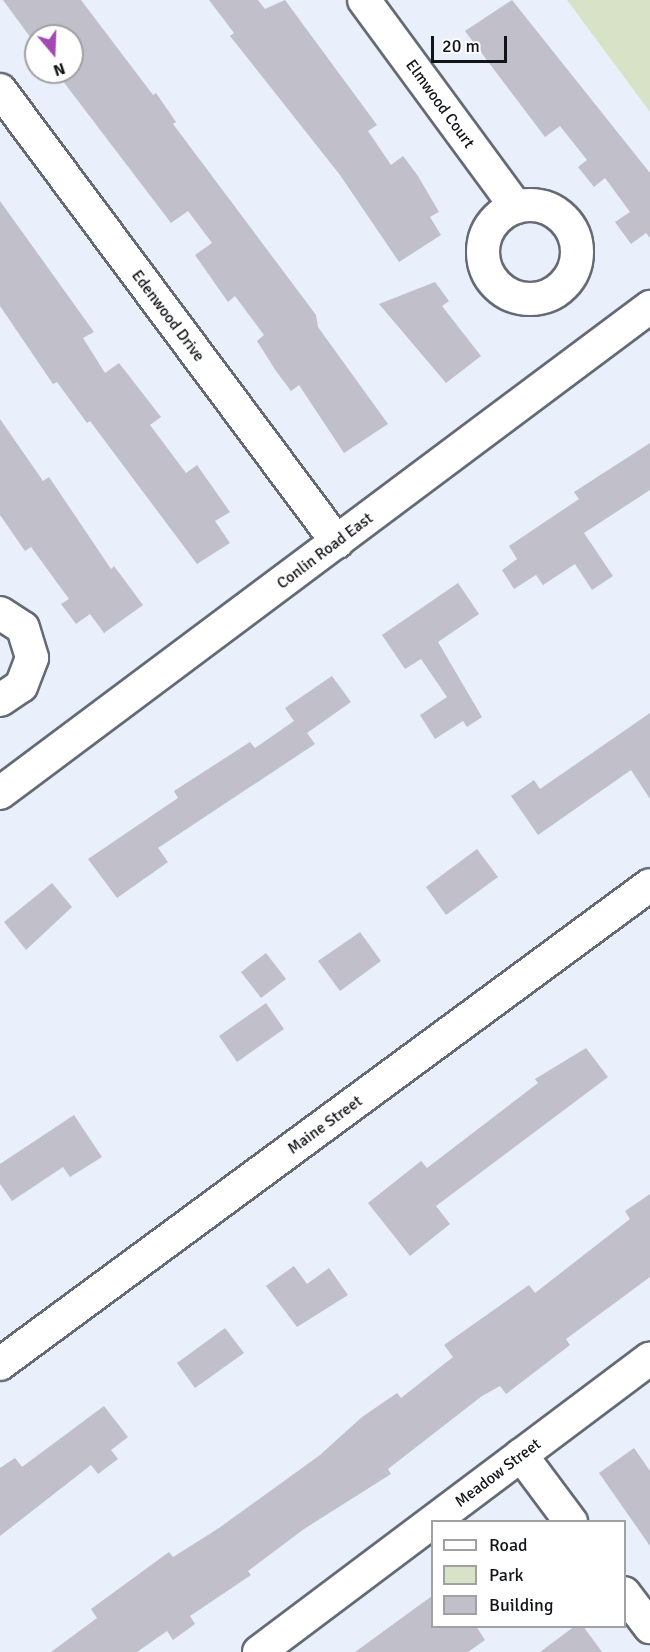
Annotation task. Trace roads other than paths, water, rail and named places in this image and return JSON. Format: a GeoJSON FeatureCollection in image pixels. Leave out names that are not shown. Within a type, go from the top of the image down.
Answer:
{"type":"FeatureCollection","features":[{"type":"Feature","properties":{"kind":"street","name":"Elmwood Court"},"geometry":{"type":"LineString","coordinates":[[364,0],[516,207]]}},
{"type":"Feature","properties":{"kind":"street","name":"Edenwood Drive"},"geometry":{"type":"LineString","coordinates":[[0,90],[337,542]]}},
{"type":"Feature","properties":{"kind":"street","name":"Conlin Road East"},"geometry":{"type":"LineString","coordinates":[[0,793],[650,308]]}},
{"type":"Feature","properties":{"kind":"street"},"geometry":{"type":"LineString","coordinates":[[0,612],[23,628],[32,658],[21,686],[0,700]]}},
{"type":"Feature","properties":{"kind":"street","name":"Maine Street"},"geometry":{"type":"LineString","coordinates":[[0,1364],[650,885]]}},
{"type":"Feature","properties":{"kind":"street","name":"Meadow Street"},"geometry":{"type":"LineString","coordinates":[[435,1520],[650,1358]]}},
{"type":"Feature","properties":{"kind":"street"},"geometry":{"type":"LineString","coordinates":[[521,1455],[570,1520]]}},
{"type":"Feature","properties":{"kind":"street","name":"Meadow Street"},"geometry":{"type":"LineString","coordinates":[[261,1651],[431,1523]]}},
{"type":"Feature","properties":{"kind":"street"},"geometry":{"type":"LineString","coordinates":[[626,1596],[650,1627]]}}]}
